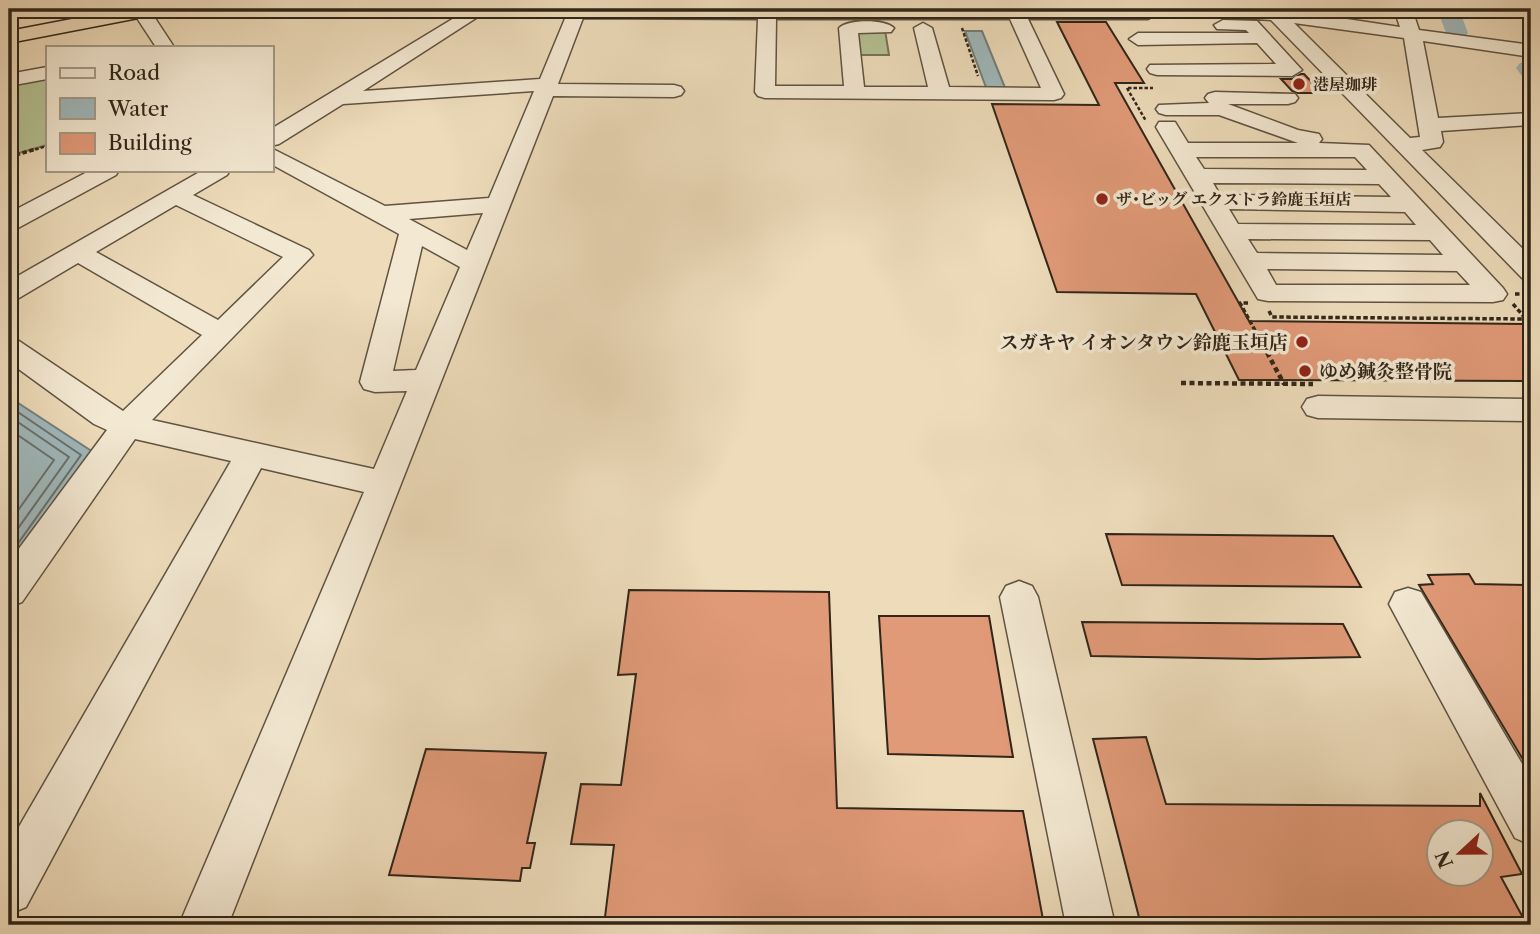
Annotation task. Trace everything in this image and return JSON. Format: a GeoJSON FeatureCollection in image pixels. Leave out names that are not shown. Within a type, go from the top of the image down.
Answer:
{"type":"FeatureCollection","features":[{"type":"Feature","properties":{"kind":"highway"},"geometry":{"type":"LineString","coordinates":[[9,30],[139,9]]}},
{"type":"Feature","properties":{"kind":"highway"},"geometry":{"type":"LineString","coordinates":[[9,37],[139,9]]}},
{"type":"Feature","properties":{"kind":"street"},"geometry":{"type":"LineString","coordinates":[[139,9],[164,46]]}},
{"type":"Feature","properties":{"kind":"street"},"geometry":{"type":"LineString","coordinates":[[273,138],[481,9]]}},
{"type":"Feature","properties":{"kind":"street"},"geometry":{"type":"LineString","coordinates":[[855,92],[848,28],[876,21],[977,14],[1148,14],[1146,9]]}},
{"type":"Feature","properties":{"kind":"street"},"geometry":{"type":"LineString","coordinates":[[1164,91],[1270,77],[1292,70],[1251,25],[1189,17],[1180,9]]}},
{"type":"Feature","properties":{"kind":"street"},"geometry":{"type":"LineString","coordinates":[[1164,91],[1223,109],[1300,138],[1432,142],[1404,9]]}},
{"type":"Feature","properties":{"kind":"street"},"geometry":{"type":"LineString","coordinates":[[204,925],[578,11],[829,11],[923,28],[982,27],[977,14]]}},
{"type":"Feature","properties":{"kind":"street"},"geometry":{"type":"LineString","coordinates":[[1274,12],[1531,271]]}},
{"type":"Feature","properties":{"kind":"street"},"geometry":{"type":"LineString","coordinates":[[1164,91],[1296,150],[1361,150],[1493,294],[1268,293],[1197,176],[1164,91],[1129,24],[1274,12],[1531,51]]}},
{"type":"Feature","properties":{"kind":"street"},"geometry":{"type":"LineString","coordinates":[[635,34],[640,13]]}},
{"type":"Feature","properties":{"kind":"street"},"geometry":{"type":"LineString","coordinates":[[697,34],[700,13]]}},
{"type":"Feature","properties":{"kind":"street"},"geometry":{"type":"LineString","coordinates":[[767,13],[765,92],[1054,94],[1017,14]]}},
{"type":"Feature","properties":{"kind":"street"},"geometry":{"type":"LineString","coordinates":[[923,28],[940,93]]}},
{"type":"Feature","properties":{"kind":"street"},"geometry":{"type":"LineString","coordinates":[[1164,91],[1264,39]]}},
{"type":"Feature","properties":{"kind":"street"},"geometry":{"type":"LineString","coordinates":[[1164,91],[1284,61],[1331,68]]}},
{"type":"Feature","properties":{"kind":"street"},"geometry":{"type":"LineString","coordinates":[[9,80],[46,73]]}},
{"type":"Feature","properties":{"kind":"street"},"geometry":{"type":"LineString","coordinates":[[1164,91],[1289,98],[1270,77]]}},
{"type":"Feature","properties":{"kind":"street"},"geometry":{"type":"LineString","coordinates":[[338,98],[547,87],[674,92]]}},
{"type":"Feature","properties":{"kind":"street"},"geometry":{"type":"LineString","coordinates":[[1430,125],[1531,119]]}},
{"type":"Feature","properties":{"kind":"street"},"geometry":{"type":"LineString","coordinates":[[273,156],[474,264]]}},
{"type":"Feature","properties":{"kind":"street"},"geometry":{"type":"LineString","coordinates":[[12,212],[103,172]]}},
{"type":"Feature","properties":{"kind":"street"},"geometry":{"type":"LineString","coordinates":[[9,292],[215,172]]}},
{"type":"Feature","properties":{"kind":"street"},"geometry":{"type":"LineString","coordinates":[[1197,176],[1385,177]]}},
{"type":"Feature","properties":{"kind":"street"},"geometry":{"type":"LineString","coordinates":[[9,591],[127,426],[300,255],[174,195]]}},
{"type":"Feature","properties":{"kind":"street"},"geometry":{"type":"LineString","coordinates":[[1213,202],[1411,205]]}},
{"type":"Feature","properties":{"kind":"street"},"geometry":{"type":"LineString","coordinates":[[383,214],[499,204]]}},
{"type":"Feature","properties":{"kind":"street"},"geometry":{"type":"LineString","coordinates":[[413,230],[375,382],[427,380]]}},
{"type":"Feature","properties":{"kind":"street"},"geometry":{"type":"LineString","coordinates":[[1229,231],[1493,232]]}},
{"type":"Feature","properties":{"kind":"street"},"geometry":{"type":"LineString","coordinates":[[77,251],[221,334]]}},
{"type":"Feature","properties":{"kind":"street"},"geometry":{"type":"LineString","coordinates":[[1249,261],[1465,263]]}},
{"type":"Feature","properties":{"kind":"street"},"geometry":{"type":"LineString","coordinates":[[9,348],[105,416],[127,426],[386,484]]}},
{"type":"Feature","properties":{"kind":"street"},"geometry":{"type":"LineString","coordinates":[[1318,407],[1531,410]]}},
{"type":"Feature","properties":{"kind":"street"},"geometry":{"type":"LineString","coordinates":[[9,890],[252,454]]}},
{"type":"Feature","properties":{"kind":"street"},"geometry":{"type":"LineString","coordinates":[[1019,597],[1091,925]]}},
{"type":"Feature","properties":{"kind":"street"},"geometry":{"type":"LineString","coordinates":[[1408,604],[1531,822]]}},
{"type":"Feature","properties":{"kind":"path"},"geometry":{"type":"LineString","coordinates":[[961,27],[984,93]]}},
{"type":"Feature","properties":{"kind":"path"},"geometry":{"type":"LineString","coordinates":[[1127,88],[1164,91]]}},
{"type":"Feature","properties":{"kind":"path"},"geometry":{"type":"LineString","coordinates":[[9,157],[46,146]]}},
{"type":"Feature","properties":{"kind":"path"},"geometry":{"type":"LineString","coordinates":[[1252,303],[1240,303],[1284,384]]}},
{"type":"Feature","properties":{"kind":"path"},"geometry":{"type":"LineString","coordinates":[[1265,303],[1272,317],[1526,319]]}},
{"type":"Feature","properties":{"kind":"green space"},"geometry":{"type":"Polygon","coordinates":[[[862,30],[885,30],[889,55],[857,55],[853,34],[862,30]]]}},
{"type":"Feature","properties":{"kind":"green space"},"geometry":{"type":"Polygon","coordinates":[[[46,76],[46,145],[9,156],[9,82],[46,76]]]}},
{"type":"Feature","properties":{"kind":"water"},"geometry":{"type":"Polygon","coordinates":[[[965,31],[982,31],[1006,90],[987,90],[965,31]]]}},
{"type":"Feature","properties":{"kind":"water"},"geometry":{"type":"Polygon","coordinates":[[[9,397],[93,452],[9,568],[9,397]]]}},
{"type":"Feature","properties":{"kind":"building"},"geometry":{"type":"Polygon","coordinates":[[[1057,22],[1106,22],[1144,83],[1115,83],[1249,321],[1531,324],[1531,381],[1239,380],[1196,294],[1057,292],[992,104],[1099,105],[1057,22]]]}},
{"type":"Feature","properties":{"kind":"building","name":"港屋珈琲"},"geometry":{"type":"Polygon","coordinates":[[[1301,74],[1322,93],[1292,91],[1281,79],[1292,79],[1301,74]]]}},
{"type":"Feature","properties":{"kind":"building"},"geometry":{"type":"Polygon","coordinates":[[[1106,534],[1333,536],[1361,587],[1122,585],[1106,534]]]}},
{"type":"Feature","properties":{"kind":"building"},"geometry":{"type":"Polygon","coordinates":[[[1469,574],[1475,584],[1531,585],[1531,773],[1419,585],[1433,584],[1428,575],[1469,574]]]}},
{"type":"Feature","properties":{"kind":"building"},"geometry":{"type":"Polygon","coordinates":[[[629,590],[829,592],[837,808],[1023,811],[1044,925],[604,925],[614,845],[571,844],[581,784],[621,785],[636,674],[618,675],[629,590]]]}},
{"type":"Feature","properties":{"kind":"building"},"geometry":{"type":"Polygon","coordinates":[[[879,616],[989,616],[1013,757],[888,754],[879,616]]]}},
{"type":"Feature","properties":{"kind":"building"},"geometry":{"type":"Polygon","coordinates":[[[1082,622],[1343,624],[1360,657],[1259,659],[1091,656],[1082,622]]]}},
{"type":"Feature","properties":{"kind":"building"},"geometry":{"type":"Polygon","coordinates":[[[1146,737],[1166,804],[1480,806],[1480,793],[1493,818],[1424,818],[1424,888],[1494,888],[1494,820],[1522,874],[1501,877],[1527,925],[1141,925],[1093,739],[1146,737]]]}},
{"type":"Feature","properties":{"kind":"building"},"geometry":{"type":"Polygon","coordinates":[[[426,749],[546,753],[527,843],[535,843],[530,868],[522,868],[520,881],[389,875],[426,749]]]}},
{"type":"Feature","properties":{"kind":"waterway"},"geometry":{"type":"LineString","coordinates":[[1448,9],[1456,33]]}},
{"type":"Feature","properties":{"kind":"place","name":"港屋珈琲"},"geometry":{"type":"Point","coordinates":[1299,84]}},
{"type":"Feature","properties":{"kind":"place","name":"ザ･ビッグ エクストラ鈴鹿玉垣店"},"geometry":{"type":"Point","coordinates":[1102,199]}},
{"type":"Feature","properties":{"kind":"place","name":"スガキヤ イオンタウン鈴鹿玉垣店"},"geometry":{"type":"Point","coordinates":[1302,342]}},
{"type":"Feature","properties":{"kind":"place","name":"ゆめ鍼灸整骨院"},"geometry":{"type":"Point","coordinates":[1305,371]}}]}
